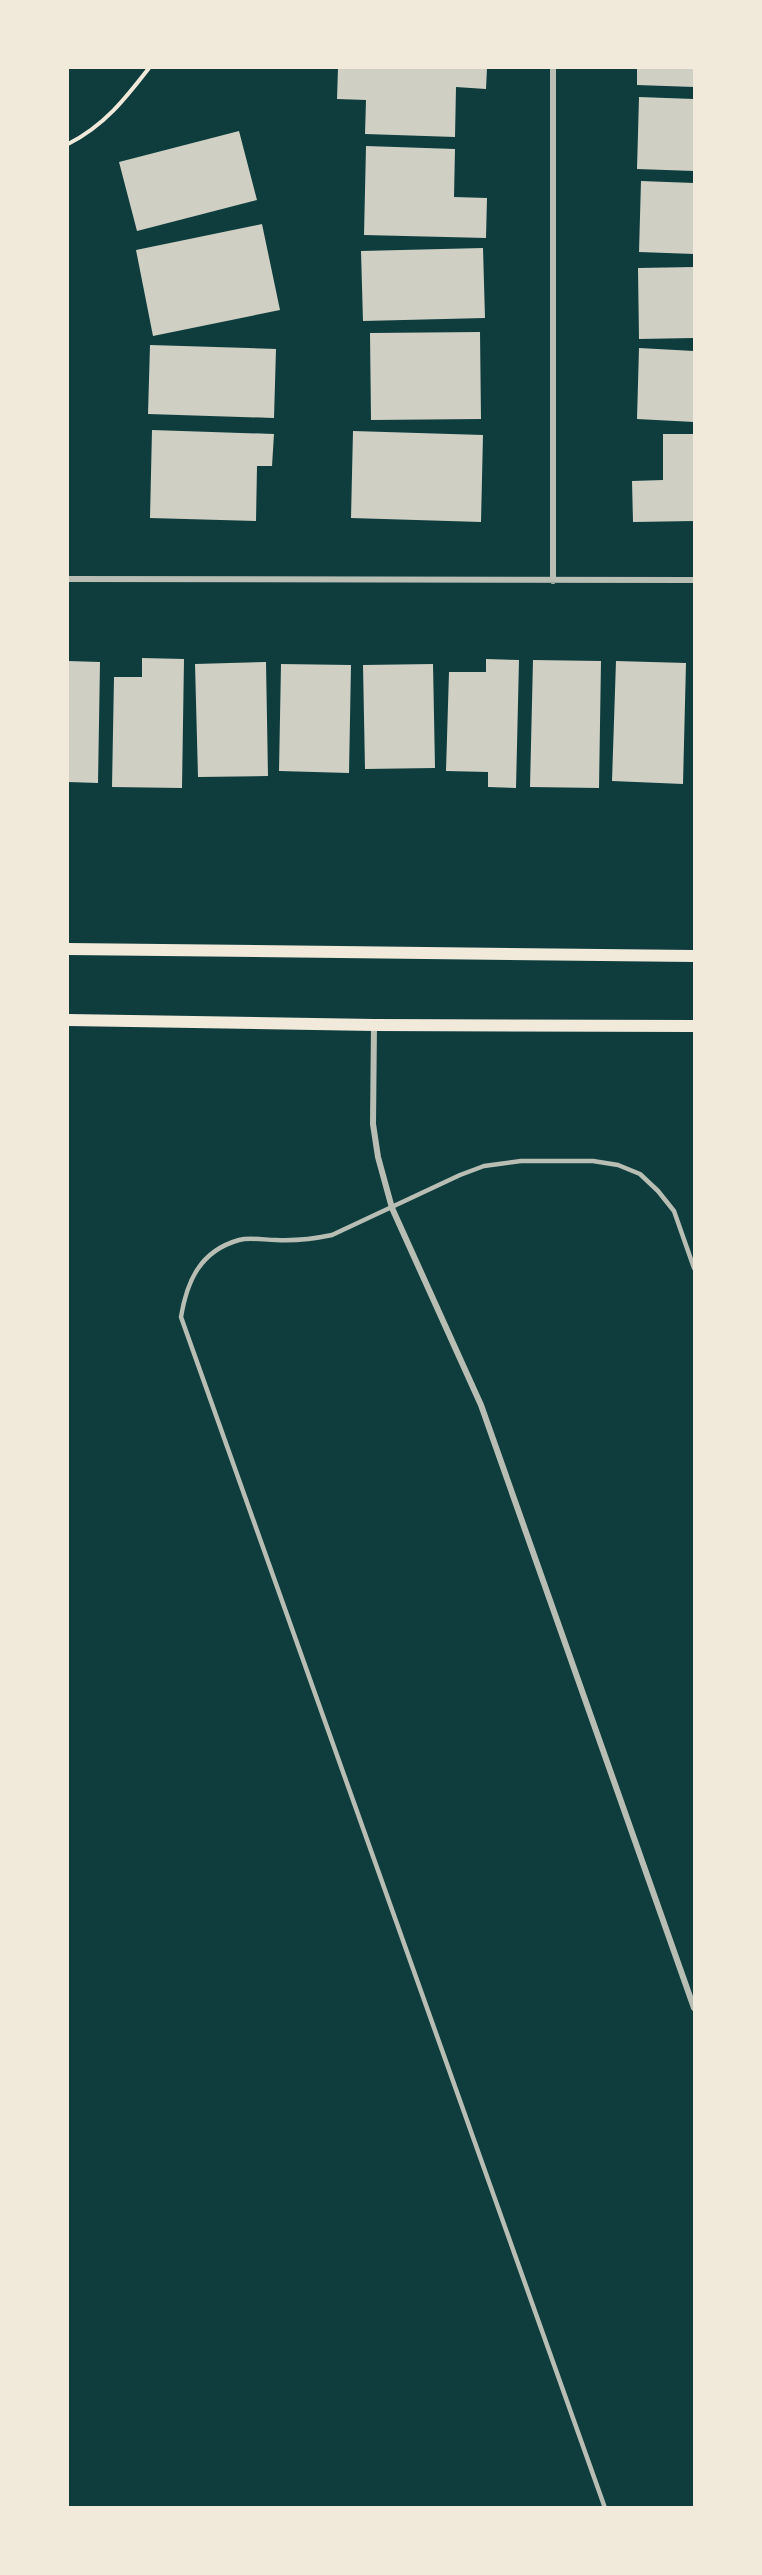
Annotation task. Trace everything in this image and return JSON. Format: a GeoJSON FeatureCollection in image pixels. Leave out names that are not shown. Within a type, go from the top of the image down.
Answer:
{"type":"FeatureCollection","features":[{"type":"Feature","properties":{"kind":"main road"},"geometry":{"type":"LineString","coordinates":[[68,949],[694,956]]}},
{"type":"Feature","properties":{"kind":"main road"},"geometry":{"type":"LineString","coordinates":[[68,1020],[374,1025],[694,1026]]}},
{"type":"Feature","properties":{"kind":"street"},"geometry":{"type":"LineString","coordinates":[[553,68],[554,581]]}},
{"type":"Feature","properties":{"kind":"street"},"geometry":{"type":"LineString","coordinates":[[68,579],[694,580]]}},
{"type":"Feature","properties":{"kind":"street"},"geometry":{"type":"LineString","coordinates":[[374,1025],[373,1124],[378,1157],[392,1208],[481,1405],[694,2008]]}},
{"type":"Feature","properties":{"kind":"lane"},"geometry":{"type":"LineString","coordinates":[[605,2508],[181,1317],[186,1288],[199,1266],[219,1249],[241,1240],[301,1240],[332,1235],[460,1175],[484,1166],[521,1161],[593,1161],[618,1165],[640,1174],[674,1211],[694,1268]]}},
{"type":"Feature","properties":{"kind":"path"},"geometry":{"type":"LineString","coordinates":[[68,144],[90,132],[109,117],[149,68]]}},
{"type":"Feature","properties":{"kind":"building"},"geometry":{"type":"Polygon","coordinates":[[[338,68],[487,68],[486,89],[456,87],[455,137],[365,134],[366,100],[337,99],[338,68]]]}},
{"type":"Feature","properties":{"kind":"building"},"geometry":{"type":"Polygon","coordinates":[[[637,68],[694,68],[694,87],[637,85],[637,68]]]}},
{"type":"Feature","properties":{"kind":"building"},"geometry":{"type":"Polygon","coordinates":[[[639,97],[694,99],[694,171],[637,169],[639,97]]]}},
{"type":"Feature","properties":{"kind":"building"},"geometry":{"type":"Polygon","coordinates":[[[239,131],[257,200],[137,231],[119,162],[239,131]]]}},
{"type":"Feature","properties":{"kind":"building"},"geometry":{"type":"Polygon","coordinates":[[[366,146],[455,149],[454,197],[487,198],[486,238],[364,235],[366,146]]]}},
{"type":"Feature","properties":{"kind":"building"},"geometry":{"type":"Polygon","coordinates":[[[641,181],[694,183],[694,254],[639,252],[641,181]]]}},
{"type":"Feature","properties":{"kind":"building"},"geometry":{"type":"Polygon","coordinates":[[[262,224],[280,310],[153,336],[136,250],[262,224]]]}},
{"type":"Feature","properties":{"kind":"building"},"geometry":{"type":"Polygon","coordinates":[[[483,248],[485,318],[363,321],[361,251],[483,248]]]}},
{"type":"Feature","properties":{"kind":"building"},"geometry":{"type":"Polygon","coordinates":[[[694,267],[694,338],[639,339],[638,268],[694,267]]]}},
{"type":"Feature","properties":{"kind":"building"},"geometry":{"type":"Polygon","coordinates":[[[480,332],[481,419],[371,420],[370,333],[480,332]]]}},
{"type":"Feature","properties":{"kind":"building"},"geometry":{"type":"Polygon","coordinates":[[[150,345],[276,349],[274,418],[148,414],[150,345]]]}},
{"type":"Feature","properties":{"kind":"building"},"geometry":{"type":"Polygon","coordinates":[[[639,348],[694,351],[694,422],[637,419],[639,348]]]}},
{"type":"Feature","properties":{"kind":"building"},"geometry":{"type":"Polygon","coordinates":[[[152,430],[274,434],[272,466],[257,466],[256,521],[150,518],[152,430]]]}},
{"type":"Feature","properties":{"kind":"building"},"geometry":{"type":"Polygon","coordinates":[[[353,431],[483,435],[481,522],[351,518],[353,431]]]}},
{"type":"Feature","properties":{"kind":"building"},"geometry":{"type":"Polygon","coordinates":[[[663,434],[694,434],[694,521],[633,522],[632,481],[663,480],[663,434]]]}},
{"type":"Feature","properties":{"kind":"building"},"geometry":{"type":"Polygon","coordinates":[[[142,658],[184,659],[182,788],[112,787],[114,677],[142,677],[142,658]]]}},
{"type":"Feature","properties":{"kind":"building"},"geometry":{"type":"Polygon","coordinates":[[[486,659],[519,660],[516,788],[488,787],[488,772],[446,771],[449,672],[486,672],[486,659]]]}},
{"type":"Feature","properties":{"kind":"building"},"geometry":{"type":"Polygon","coordinates":[[[533,660],[601,661],[599,788],[530,787],[533,660]]]}},
{"type":"Feature","properties":{"kind":"building"},"geometry":{"type":"Polygon","coordinates":[[[68,661],[100,662],[98,783],[68,782],[68,661]]]}},
{"type":"Feature","properties":{"kind":"building"},"geometry":{"type":"Polygon","coordinates":[[[616,661],[686,663],[683,784],[612,781],[616,661]]]}},
{"type":"Feature","properties":{"kind":"building"},"geometry":{"type":"Polygon","coordinates":[[[266,662],[268,776],[198,777],[195,664],[266,662]]]}},
{"type":"Feature","properties":{"kind":"building"},"geometry":{"type":"Polygon","coordinates":[[[281,664],[351,665],[349,773],[279,771],[281,664]]]}},
{"type":"Feature","properties":{"kind":"building"},"geometry":{"type":"Polygon","coordinates":[[[433,664],[435,768],[365,769],[363,665],[433,664]]]}}]}
